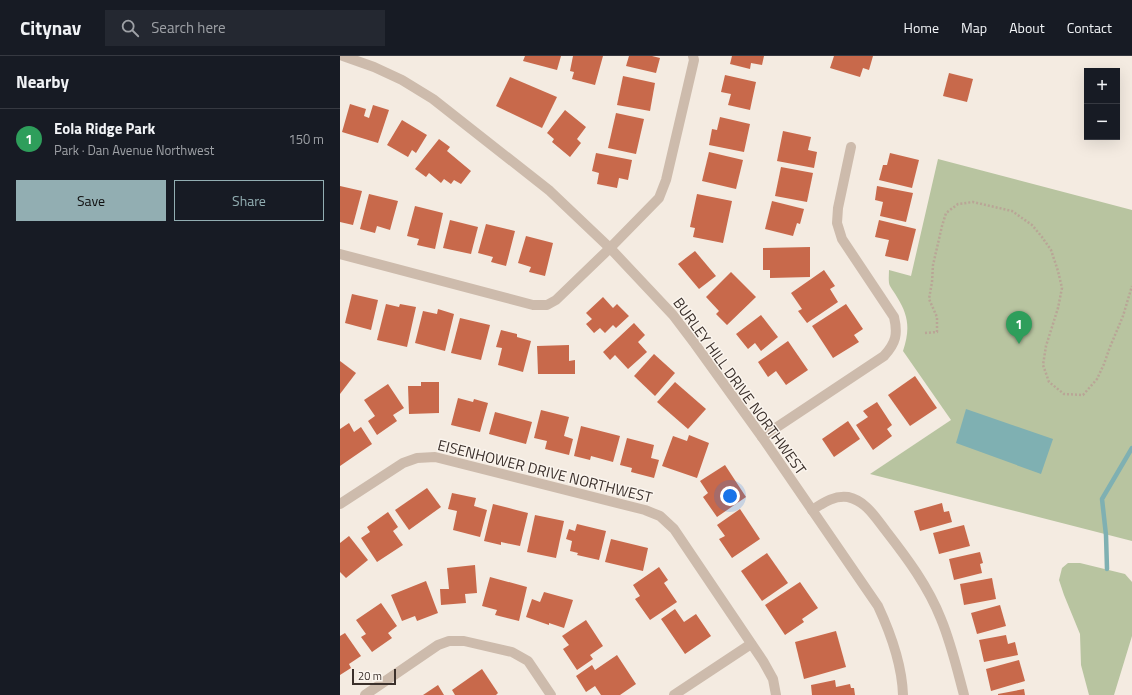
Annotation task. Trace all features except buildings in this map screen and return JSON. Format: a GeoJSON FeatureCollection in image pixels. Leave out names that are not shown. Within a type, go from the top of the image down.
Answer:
{"type":"FeatureCollection","features":[{"type":"Feature","properties":{"kind":"street","name":"BURLEY HILL DRIVE NORTHWEST"},"geometry":{"type":"LineString","coordinates":[[343,56],[374,67],[395,77],[433,99],[550,191],[610,248],[677,321],[762,437],[878,606],[889,629],[903,679],[904,695]]}},
{"type":"Feature","properties":{"kind":"street"},"geometry":{"type":"LineString","coordinates":[[340,254],[532,305],[547,305],[556,300],[659,198],[666,180],[694,56]]}},
{"type":"Feature","properties":{"kind":"street"},"geometry":{"type":"LineString","coordinates":[[762,437],[884,356],[892,348],[895,340],[897,329],[894,317],[842,239],[837,223],[838,208],[851,147]]}},
{"type":"Feature","properties":{"kind":"street","name":"EISENHOWER DRIVE NORTHWEST"},"geometry":{"type":"LineString","coordinates":[[340,504],[403,462],[417,458],[435,457],[645,510],[660,516],[674,529],[751,644],[773,679],[776,695]]}},
{"type":"Feature","properties":{"kind":"street"},"geometry":{"type":"LineString","coordinates":[[812,510],[831,499],[847,497],[858,500],[869,509],[905,555],[941,617],[964,695]]}},
{"type":"Feature","properties":{"kind":"street"},"geometry":{"type":"LineString","coordinates":[[365,695],[438,645],[449,641],[464,641],[512,652],[528,661],[550,695]]}},
{"type":"Feature","properties":{"kind":"street"},"geometry":{"type":"LineString","coordinates":[[674,695],[751,644]]}},
{"type":"Feature","properties":{"kind":"path"},"geometry":{"type":"LineString","coordinates":[[925,333],[938,332],[937,317],[929,299],[933,264],[946,213],[958,204],[973,202],[1012,211],[1032,225],[1051,250],[1062,288],[1058,308],[1046,346],[1043,365],[1049,382],[1064,394],[1083,395],[1097,379],[1123,316],[1132,286]]}},
{"type":"Feature","properties":{"kind":"green space"},"geometry":{"type":"Polygon","coordinates":[[[938,159],[1132,210],[1132,541],[870,474],[951,420],[903,351],[907,336],[906,317],[901,304],[890,286],[889,280],[889,270],[911,276],[938,159]]]}},
{"type":"Feature","properties":{"kind":"green space"},"geometry":{"type":"Polygon","coordinates":[[[1068,563],[1080,563],[1125,574],[1132,582],[1132,636],[1114,695],[1089,695],[1081,665],[1080,634],[1059,580],[1062,568],[1068,563]]]}},
{"type":"Feature","properties":{"kind":"water"},"geometry":{"type":"Polygon","coordinates":[[[966,409],[1053,439],[1041,474],[956,443],[966,409]]]}},
{"type":"Feature","properties":{"kind":"waterway"},"geometry":{"type":"LineString","coordinates":[[1107,569],[1106,535],[1102,499],[1132,448]]}},
{"type":"Feature","properties":{"kind":"place","name":"Eola Ridge Park"},"geometry":{"type":"Point","coordinates":[1019,344]}}]}
